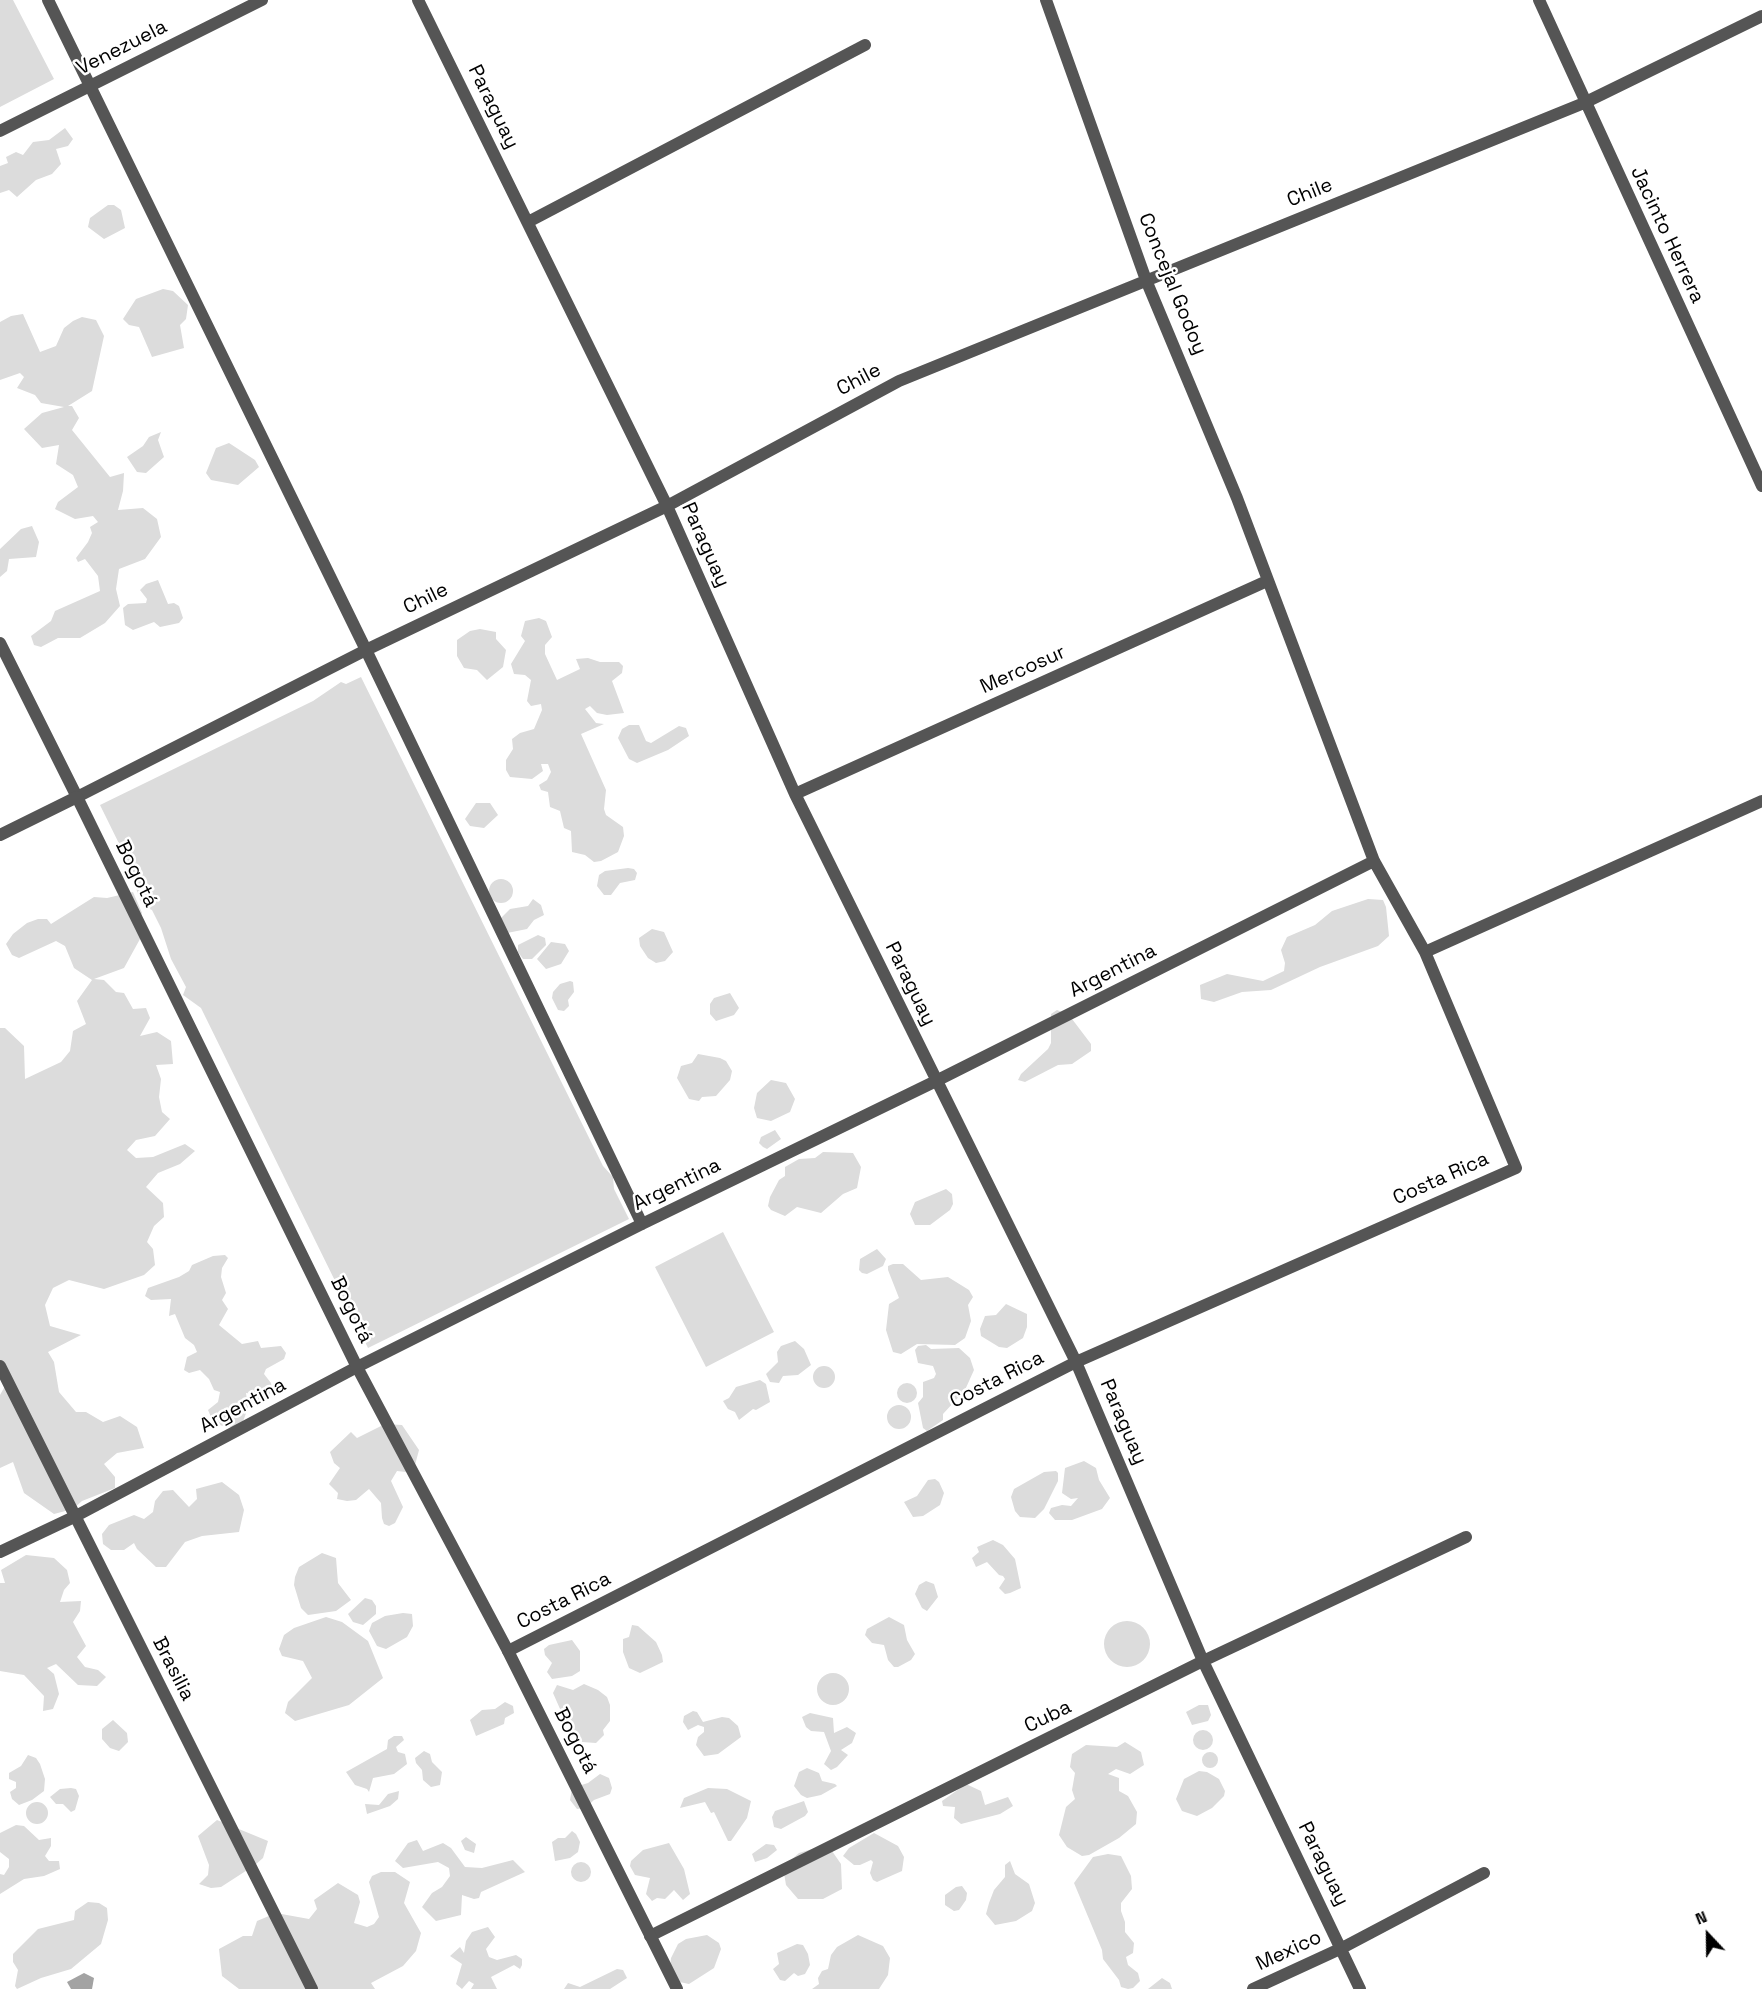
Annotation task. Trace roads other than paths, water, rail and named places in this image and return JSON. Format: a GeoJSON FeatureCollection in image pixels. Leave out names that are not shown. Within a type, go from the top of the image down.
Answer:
{"type":"FeatureCollection","features":[{"type":"Feature","properties":{"kind":"street"},"geometry":{"type":"LineString","coordinates":[[48,0],[92,85],[642,1224]]}},
{"type":"Feature","properties":{"kind":"street","name":"Venezuela"},"geometry":{"type":"LineString","coordinates":[[0,131],[262,0]]}},
{"type":"Feature","properties":{"kind":"street","name":"Paraguay"},"geometry":{"type":"LineString","coordinates":[[418,0],[667,506],[795,794],[1076,1362],[1203,1661],[1360,1989]]}},
{"type":"Feature","properties":{"kind":"street","name":"Concejal Godoy"},"geometry":{"type":"LineString","coordinates":[[1046,0],[1146,280],[1224,466],[1374,861],[1425,952],[1516,1167]]}},
{"type":"Feature","properties":{"kind":"street","name":"Jacinto Herrera"},"geometry":{"type":"LineString","coordinates":[[1539,0],[1584,103],[1762,486]]}},
{"type":"Feature","properties":{"kind":"street","name":"Chile"},"geometry":{"type":"LineString","coordinates":[[0,835],[366,650],[667,506],[899,381],[1584,103],[1762,16]]}},
{"type":"Feature","properties":{"kind":"street"},"geometry":{"type":"LineString","coordinates":[[528,222],[865,45]]}},
{"type":"Feature","properties":{"kind":"street","name":"Mercosur"},"geometry":{"type":"LineString","coordinates":[[795,794],[1267,581]]}},
{"type":"Feature","properties":{"kind":"street","name":"Bogotá"},"geometry":{"type":"LineString","coordinates":[[0,643],[357,1367],[508,1652],[677,1989]]}},
{"type":"Feature","properties":{"kind":"street"},"geometry":{"type":"LineString","coordinates":[[1425,952],[1762,801]]}},
{"type":"Feature","properties":{"kind":"street","name":"Argentina"},"geometry":{"type":"LineString","coordinates":[[0,1552],[74,1517],[357,1367],[642,1224],[936,1082],[1374,861]]}},
{"type":"Feature","properties":{"kind":"street","name":"Costa Rica"},"geometry":{"type":"LineString","coordinates":[[508,1652],[1076,1362],[1516,1167]]}},
{"type":"Feature","properties":{"kind":"street","name":"Brasilia"},"geometry":{"type":"LineString","coordinates":[[0,1366],[312,1989]]}},
{"type":"Feature","properties":{"kind":"street","name":"Cuba"},"geometry":{"type":"LineString","coordinates":[[650,1936],[1203,1661],[1466,1537]]}},
{"type":"Feature","properties":{"kind":"street","name":"Mexico"},"geometry":{"type":"LineString","coordinates":[[1253,1989],[1342,1948],[1485,1873]]}}]}
